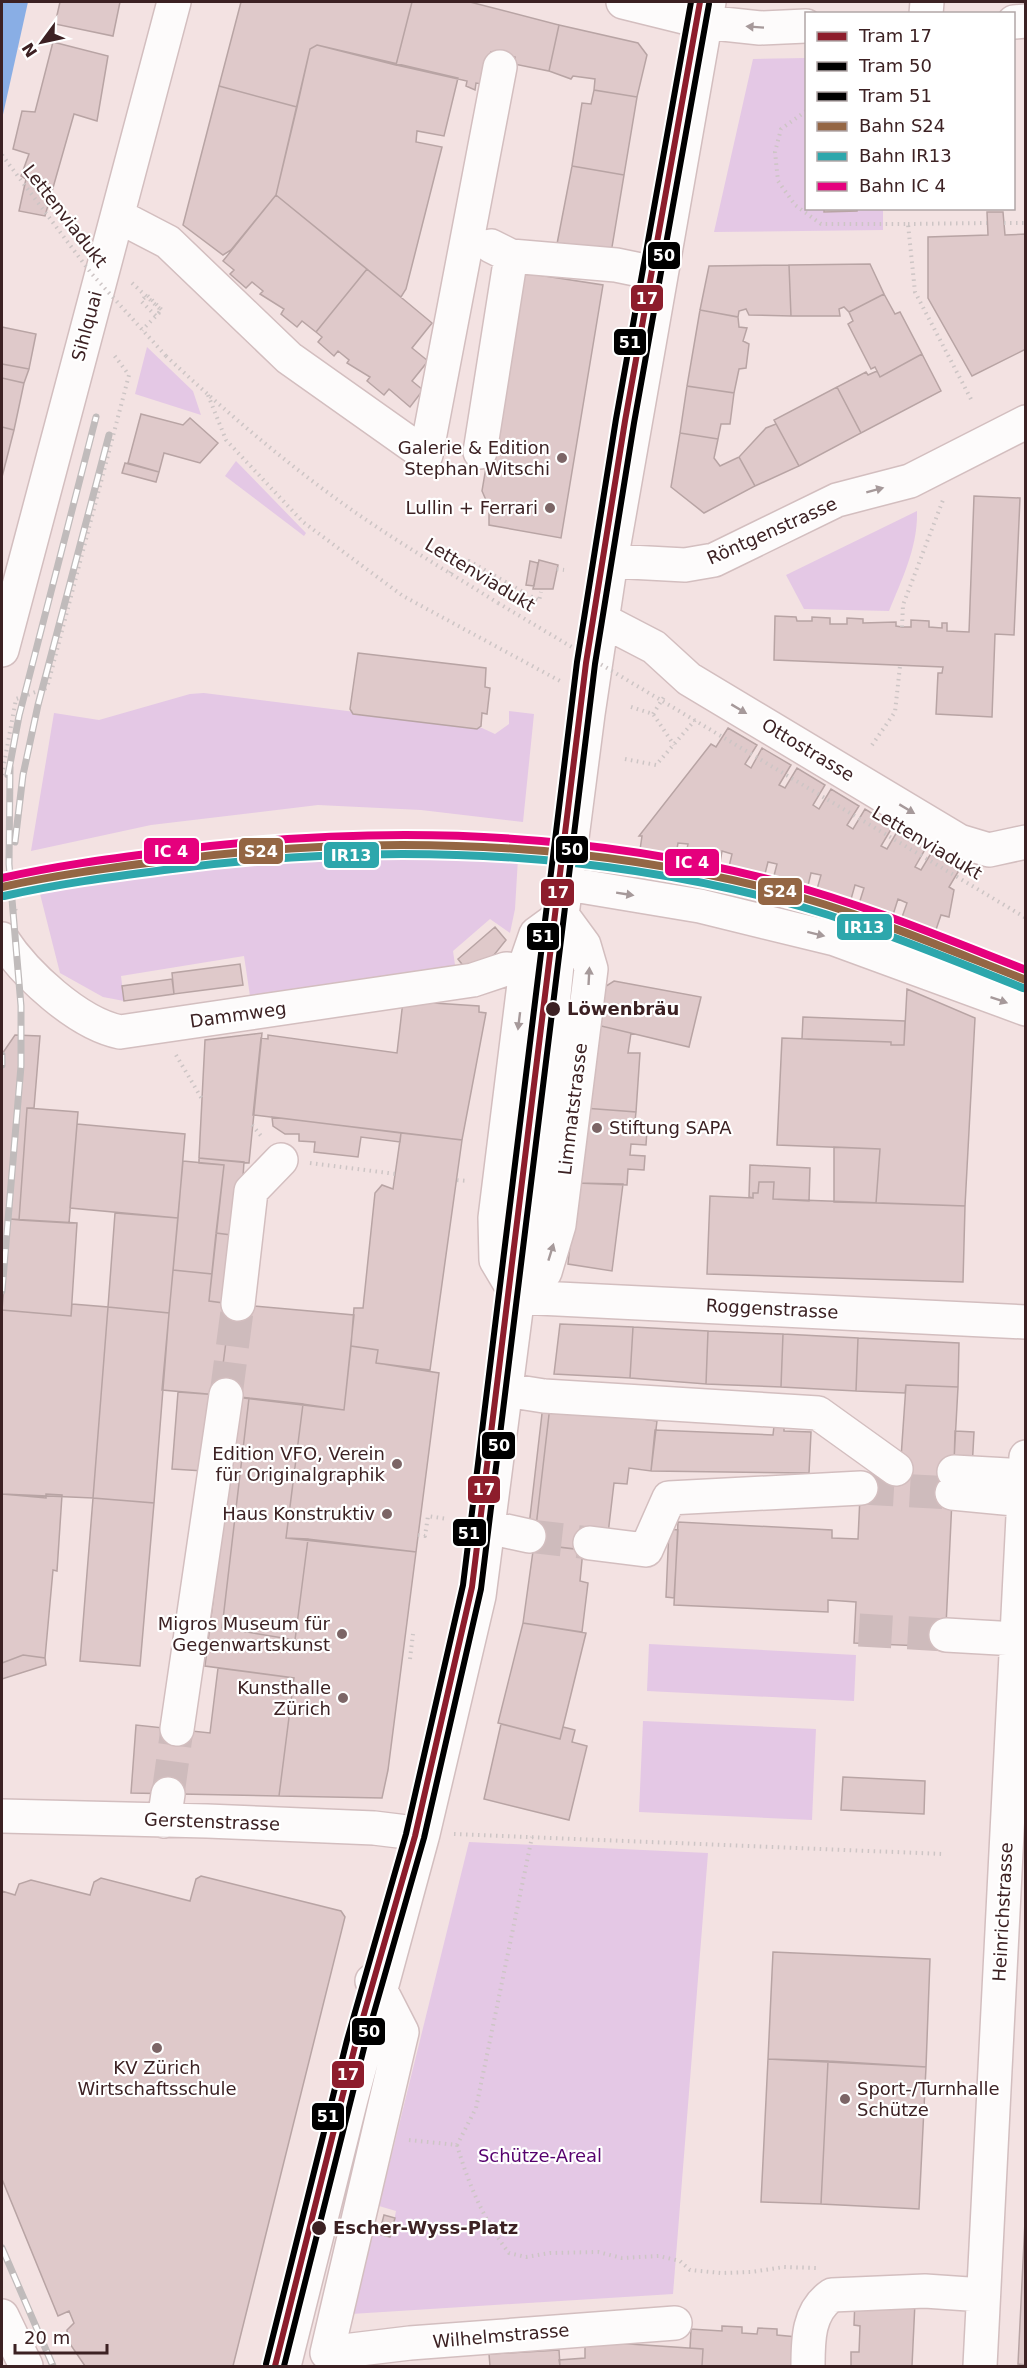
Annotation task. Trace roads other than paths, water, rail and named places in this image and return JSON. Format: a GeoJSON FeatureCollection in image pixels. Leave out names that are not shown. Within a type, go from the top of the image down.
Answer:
{"type":"FeatureCollection","features":[{"type":"Feature","properties":{"kind":"street","name":"Sihlquai"},"geometry":{"type":"LineString","coordinates":[[2,650],[132,223],[174,2]]}},
{"type":"Feature","properties":{"kind":"street"},"geometry":{"type":"LineString","coordinates":[[623,2],[709,7],[760,28],[805,26]]}},
{"type":"Feature","properties":{"kind":"street"},"geometry":{"type":"LineString","coordinates":[[380,1989],[400,1983],[411,1963],[433,1871],[423,1834],[479,1596],[518,1297],[496,1260],[495,1218],[516,970],[536,934],[565,900],[611,561],[709,7]]}},
{"type":"Feature","properties":{"kind":"street"},"geometry":{"type":"LineString","coordinates":[[132,223],[168,242],[289,358],[426,455],[500,67]]}},
{"type":"Feature","properties":{"kind":"street"},"geometry":{"type":"LineString","coordinates":[[468,238],[480,240],[511,255],[616,265],[660,274]]}},
{"type":"Feature","properties":{"kind":"street"},"geometry":{"type":"LineString","coordinates":[[480,452],[511,255]]}},
{"type":"Feature","properties":{"kind":"street","name":"Röntgenstrasse"},"geometry":{"type":"LineString","coordinates":[[611,561],[685,565],[714,560],[837,500],[910,481],[1026,422]]}},
{"type":"Feature","properties":{"kind":"street","name":"Ottostrasse"},"geometry":{"type":"LineString","coordinates":[[602,620],[654,648],[689,679],[959,841],[989,850],[1026,842]]}},
{"type":"Feature","properties":{"kind":"street"},"geometry":{"type":"LineString","coordinates":[[565,900],[700,906],[835,939],[1026,1009]]}},
{"type":"Feature","properties":{"kind":"street","name":"Limmatstrasse"},"geometry":{"type":"LineString","coordinates":[[518,1297],[545,1272],[559,1225],[591,969],[584,945],[565,900]]}},
{"type":"Feature","properties":{"kind":"street","name":"Dammweg"},"geometry":{"type":"LineString","coordinates":[[2,939],[17,962],[82,1015],[109,1030],[120,1032],[473,980],[516,970]]}},
{"type":"Feature","properties":{"kind":"street"},"geometry":{"type":"LineString","coordinates":[[238,1304],[251,1191],[281,1160]]}},
{"type":"Feature","properties":{"kind":"street","name":"Roggenstrasse"},"geometry":{"type":"LineString","coordinates":[[518,1297],[1026,1322]]}},
{"type":"Feature","properties":{"kind":"street"},"geometry":{"type":"LineString","coordinates":[[506,1390],[544,1396],[818,1413],[896,1469]]}},
{"type":"Feature","properties":{"kind":"street"},"geometry":{"type":"LineString","coordinates":[[177,1729],[226,1395]]}},
{"type":"Feature","properties":{"kind":"street"},"geometry":{"type":"LineString","coordinates":[[953,1482],[1024,1478]]}},
{"type":"Feature","properties":{"kind":"street","name":"Heinrichstrasse"},"geometry":{"type":"LineString","coordinates":[[980,2367],[983,2295],[1014,1892],[1016,1639],[1024,1478]]}},
{"type":"Feature","properties":{"kind":"street"},"geometry":{"type":"LineString","coordinates":[[590,1543],[646,1550],[669,1498],[861,1488]]}},
{"type":"Feature","properties":{"kind":"street"},"geometry":{"type":"LineString","coordinates":[[488,1527],[529,1536]]}},
{"type":"Feature","properties":{"kind":"street"},"geometry":{"type":"LineString","coordinates":[[946,1635],[1016,1639]]}},
{"type":"Feature","properties":{"kind":"street","name":"Gerstenstrasse"},"geometry":{"type":"LineString","coordinates":[[2,1816],[166,1807],[423,1834]]}},
{"type":"Feature","properties":{"kind":"street"},"geometry":{"type":"LineString","coordinates":[[380,1989],[368,1977],[364,1960],[392,1864],[423,1834]]}},
{"type":"Feature","properties":{"kind":"street"},"geometry":{"type":"LineString","coordinates":[[284,2367],[380,1989]]}},
{"type":"Feature","properties":{"kind":"street","name":"Wilhelmstrasse"},"geometry":{"type":"LineString","coordinates":[[380,1989],[402,2032],[327,2353],[410,2343],[675,2323]]}},
{"type":"Feature","properties":{"kind":"street"},"geometry":{"type":"LineString","coordinates":[[808,2367],[813,2316],[832,2295],[925,2291],[983,2295]]}},
{"type":"Feature","properties":{"kind":"street"},"geometry":{"type":"LineString","coordinates":[[2,2316],[26,2367]]}},
{"type":"Feature","properties":{"kind":"water"},"geometry":{"type":"Polygon","coordinates":[[[2,2],[28,2],[2,119],[2,2]]]}},
{"type":"Feature","properties":{"kind":"tunnel"},"geometry":{"type":"LineString","coordinates":[[226,1395],[238,1304]]}},
{"type":"Feature","properties":{"kind":"tunnel"},"geometry":{"type":"LineString","coordinates":[[861,1488],[952,1493]]}},
{"type":"Feature","properties":{"kind":"tunnel"},"geometry":{"type":"LineString","coordinates":[[529,1536],[590,1543]]}},
{"type":"Feature","properties":{"kind":"tunnel"},"geometry":{"type":"LineString","coordinates":[[859,1630],[946,1635]]}},
{"type":"Feature","properties":{"kind":"tunnel"},"geometry":{"type":"LineString","coordinates":[[168,1794],[177,1729]]}},
{"type":"Feature","properties":{"kind":"railway"},"geometry":{"type":"LineString","coordinates":[[8,775],[19,716],[96,417]]}},
{"type":"Feature","properties":{"kind":"railway"},"geometry":{"type":"LineString","coordinates":[[15,842],[23,775],[38,705],[109,435]]}},
{"type":"Feature","properties":{"kind":"railway"},"geometry":{"type":"LineString","coordinates":[[2,1291],[21,1066],[21,1006],[9,864],[10,767]]}},
{"type":"Feature","properties":{"kind":"railway"},"geometry":{"type":"LineString","coordinates":[[2,1055],[2,1065]]}},
{"type":"Feature","properties":{"kind":"railway"},"geometry":{"type":"LineString","coordinates":[[2,2248],[53,2366]]}},
{"type":"Feature","properties":{"kind":"tram line","name":"51"},"geometry":{"type":"LineString","coordinates":[[266,2364],[347,2040],[406,1834],[463,1585],[577,662],[616,419],[691,2]]}},
{"type":"Feature","properties":{"kind":"tram line","name":"17"},"geometry":{"type":"LineString","coordinates":[[275,2366],[356,2042],[415,1836],[472,1587],[586,663],[625,421],[700,2]]}},
{"type":"Feature","properties":{"kind":"tram line","name":"50"},"geometry":{"type":"LineString","coordinates":[[284,2366],[365,2044],[424,1838],[481,1589],[595,664],[634,423],[709,4]]}},
{"type":"Feature","properties":{"kind":"rail line","name":"S24"},"geometry":{"type":"LineString","coordinates":[[2,887],[62,875],[163,861],[240,852],[318,847],[472,846],[549,852],[626,861],[702,874],[778,891],[872,920],[1026,980]]}},
{"type":"Feature","properties":{"kind":"rail line","name":"IR13"},"geometry":{"type":"LineString","coordinates":[[4,896],[64,884],[164,870],[241,861],[318,856],[472,855],[549,861],[625,870],[701,883],[777,900],[870,929],[1023,988]]}},
{"type":"Feature","properties":{"kind":"place","name":"Galerie & Edition Stephan Witschi"},"geometry":{"type":"Point","coordinates":[562,458]}},
{"type":"Feature","properties":{"kind":"place","name":"Lullin + Ferrari"},"geometry":{"type":"Point","coordinates":[550,508]}},
{"type":"Feature","properties":{"kind":"place","name":"Löwenbräu"},"geometry":{"type":"Point","coordinates":[553,1009]}},
{"type":"Feature","properties":{"kind":"place","name":"Stiftung SAPA"},"geometry":{"type":"Point","coordinates":[597,1128]}},
{"type":"Feature","properties":{"kind":"place","name":"Edition VFO, Verein für Originalgraphik"},"geometry":{"type":"Point","coordinates":[397,1464]}},
{"type":"Feature","properties":{"kind":"place","name":"Haus Konstruktiv"},"geometry":{"type":"Point","coordinates":[387,1514]}},
{"type":"Feature","properties":{"kind":"place","name":"Migros Museum für Gegenwartskunst"},"geometry":{"type":"Point","coordinates":[342,1634]}},
{"type":"Feature","properties":{"kind":"place","name":"Kunsthalle Zürich"},"geometry":{"type":"Point","coordinates":[343,1698]}},
{"type":"Feature","properties":{"kind":"place","name":"KV Zürich Wirtschaftsschule"},"geometry":{"type":"Point","coordinates":[157,2048]}},
{"type":"Feature","properties":{"kind":"place","name":"Sport-/Turnhalle Schütze"},"geometry":{"type":"Point","coordinates":[845,2099]}},
{"type":"Feature","properties":{"kind":"place","name":"Escher-Wyss-Platz"},"geometry":{"type":"Point","coordinates":[319,2228]}},
{"type":"Feature","properties":{"kind":"park label","name":"Schütze-Areal"},"geometry":{"type":"Point","coordinates":[540,2156]}}]}
